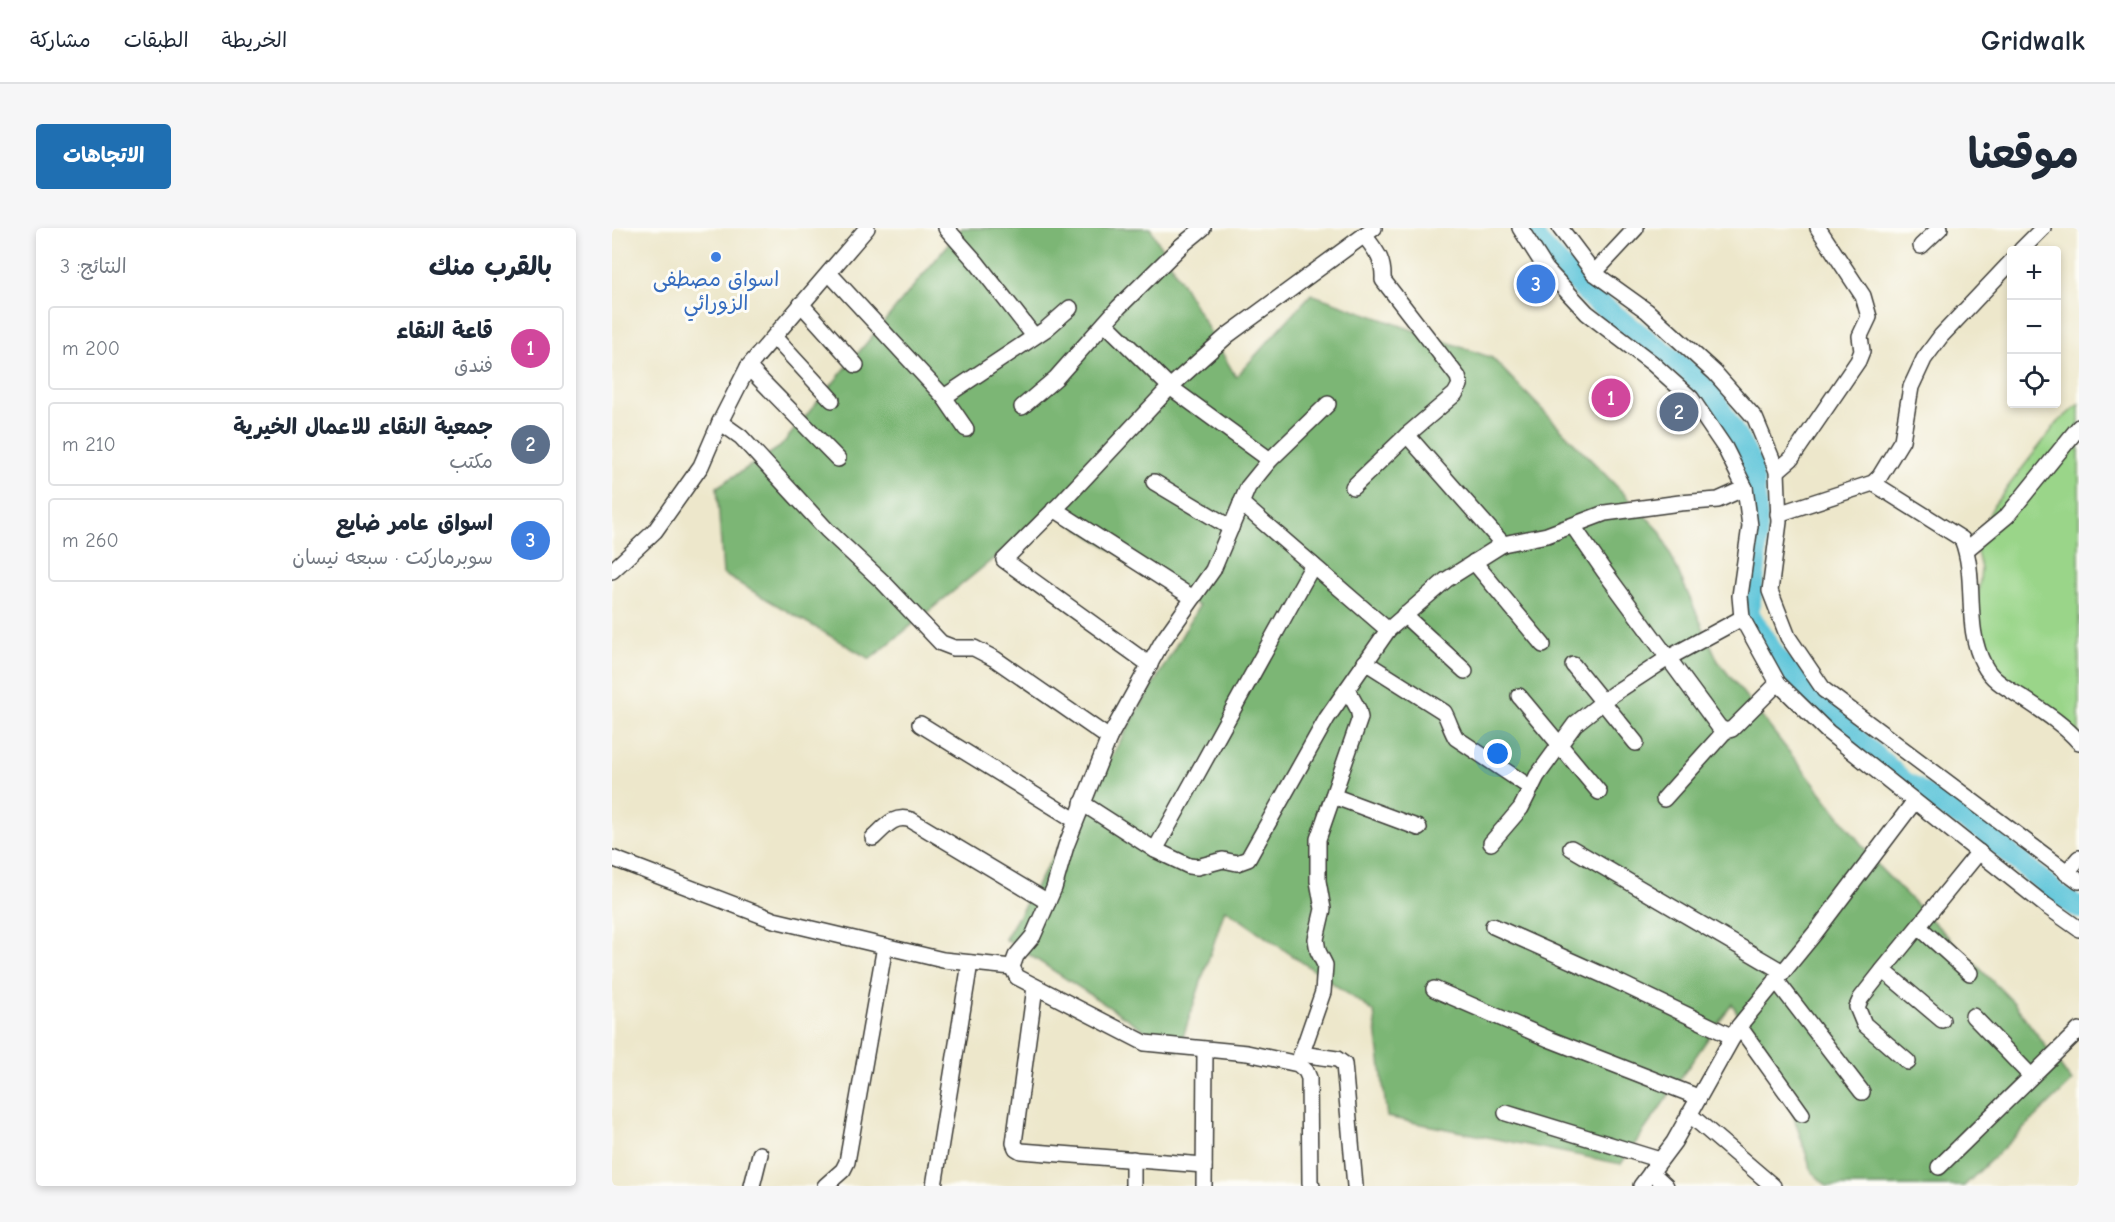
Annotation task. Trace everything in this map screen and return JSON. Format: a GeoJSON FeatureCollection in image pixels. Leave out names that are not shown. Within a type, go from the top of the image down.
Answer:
{"type":"FeatureCollection","features":[{"type":"Feature","properties":{"kind":"street"},"geometry":{"type":"LineString","coordinates":[[612,571],[655,531],[700,466],[748,367],[867,228]]}},
{"type":"Feature","properties":{"kind":"street"},"geometry":{"type":"LineString","coordinates":[[946,228],[977,263],[1034,336]]}},
{"type":"Feature","properties":{"kind":"street"},"geometry":{"type":"LineString","coordinates":[[1022,407],[1056,378],[1105,322],[1203,228]]}},
{"type":"Feature","properties":{"kind":"street"},"geometry":{"type":"LineString","coordinates":[[1520,228],[1545,269],[1587,313],[1652,363],[1691,398],[1725,448],[1745,488],[1749,526],[1740,596],[1742,618],[1778,683],[1828,732],[2045,905],[2079,929]]}},
{"type":"Feature","properties":{"kind":"street"},"geometry":{"type":"LineString","coordinates":[[1560,228],[1594,273],[1647,311],[1715,373],[1755,418],[1777,471],[1779,522],[1770,591],[1788,637],[1824,690],[2079,881]]}},
{"type":"Feature","properties":{"kind":"street"},"geometry":{"type":"LineString","coordinates":[[1594,273],[1636,228]]}},
{"type":"Feature","properties":{"kind":"street"},"geometry":{"type":"LineString","coordinates":[[1777,471],[1791,459],[1858,361],[1862,351],[1860,336],[1869,317],[1863,296],[1818,228]]}},
{"type":"Feature","properties":{"kind":"street"},"geometry":{"type":"LineString","coordinates":[[1921,246],[1940,228]]}},
{"type":"Feature","properties":{"kind":"street"},"geometry":{"type":"LineString","coordinates":[[2025,246],[2039,230]]}},
{"type":"Feature","properties":{"kind":"street"},"geometry":{"type":"LineString","coordinates":[[1150,665],[1004,560],[1170,387],[1228,335],[1369,232],[1384,267],[1383,280],[1458,377],[1460,385],[1455,394],[1407,435],[1353,487]]}},
{"type":"Feature","properties":{"kind":"street"},"geometry":{"type":"LineString","coordinates":[[1778,514],[1873,483],[1880,477],[1902,440],[1911,387],[1924,359],[1941,336],[2007,266]]}},
{"type":"Feature","properties":{"kind":"street"},"geometry":{"type":"LineString","coordinates":[[829,273],[944,398],[966,429]]}},
{"type":"Feature","properties":{"kind":"street"},"geometry":{"type":"LineString","coordinates":[[801,304],[856,364]]}},
{"type":"Feature","properties":{"kind":"street"},"geometry":{"type":"LineString","coordinates":[[944,398],[1046,329],[1070,308]]}},
{"type":"Feature","properties":{"kind":"street"},"geometry":{"type":"LineString","coordinates":[[1105,322],[1170,387],[1270,460]]}},
{"type":"Feature","properties":{"kind":"street"},"geometry":{"type":"LineString","coordinates":[[774,337],[832,400]]}},
{"type":"Feature","properties":{"kind":"street"},"geometry":{"type":"LineString","coordinates":[[748,367],[838,459]]}},
{"type":"Feature","properties":{"kind":"street"},"geometry":{"type":"LineString","coordinates":[[1328,405],[1270,460],[1248,487],[1213,570],[1162,642],[1109,738],[1075,820],[1048,902],[1033,936],[1016,956],[1012,967],[1017,977],[1145,1043],[1300,1059],[1337,1059],[1344,1064],[1355,1186]]}},
{"type":"Feature","properties":{"kind":"street"},"geometry":{"type":"LineString","coordinates":[[720,422],[741,437],[827,530],[884,583],[941,643],[954,648],[974,648],[995,659],[1109,738]]}},
{"type":"Feature","properties":{"kind":"street"},"geometry":{"type":"LineString","coordinates":[[1966,550],[2007,516],[2079,427]]}},
{"type":"Feature","properties":{"kind":"street"},"geometry":{"type":"LineString","coordinates":[[1407,435],[1503,544]]}},
{"type":"Feature","properties":{"kind":"street"},"geometry":{"type":"LineString","coordinates":[[1154,482],[1231,528]]}},
{"type":"Feature","properties":{"kind":"street"},"geometry":{"type":"LineString","coordinates":[[1873,483],[1962,539],[1971,583],[1975,639],[1984,665],[1992,676],[2053,718],[2079,742]]}},
{"type":"Feature","properties":{"kind":"street"},"geometry":{"type":"LineString","coordinates":[[1082,803],[1155,849],[1189,866],[1197,867],[1223,860],[1237,863],[1248,859],[1327,718],[1365,662],[1388,630],[1446,580],[1503,544],[1546,535],[1605,513],[1718,500],[1745,488]]}},
{"type":"Feature","properties":{"kind":"street"},"geometry":{"type":"LineString","coordinates":[[1241,503],[1388,630]]}},
{"type":"Feature","properties":{"kind":"street"},"geometry":{"type":"LineString","coordinates":[[1054,509],[1193,598]]}},
{"type":"Feature","properties":{"kind":"street"},"geometry":{"type":"LineString","coordinates":[[1574,526],[1604,571],[1719,727],[1725,731]]}},
{"type":"Feature","properties":{"kind":"street"},"geometry":{"type":"LineString","coordinates":[[1474,562],[1543,645]]}},
{"type":"Feature","properties":{"kind":"street"},"geometry":{"type":"LineString","coordinates":[[1155,849],[1313,565]]}},
{"type":"Feature","properties":{"kind":"street"},"geometry":{"type":"LineString","coordinates":[[1404,615],[1465,671]]}},
{"type":"Feature","properties":{"kind":"street"},"geometry":{"type":"LineString","coordinates":[[1491,843],[1521,808],[1537,776],[1575,724],[1668,657],[1742,618]]}},
{"type":"Feature","properties":{"kind":"street"},"geometry":{"type":"LineString","coordinates":[[1365,662],[1444,712],[1456,738],[1531,788]]}},
{"type":"Feature","properties":{"kind":"street"},"geometry":{"type":"LineString","coordinates":[[1573,664],[1636,742]]}},
{"type":"Feature","properties":{"kind":"street"},"geometry":{"type":"LineString","coordinates":[[1664,799],[1725,731],[1732,729],[1778,683]]}},
{"type":"Feature","properties":{"kind":"street"},"geometry":{"type":"LineString","coordinates":[[1312,1186],[1310,1182],[1309,1078],[1300,1059],[1323,992],[1324,965],[1316,939],[1323,909],[1318,881],[1318,839],[1360,718],[1358,709],[1347,689]]}},
{"type":"Feature","properties":{"kind":"street"},"geometry":{"type":"LineString","coordinates":[[1519,696],[1599,792]]}},
{"type":"Feature","properties":{"kind":"street"},"geometry":{"type":"LineString","coordinates":[[920,724],[1075,820]]}},
{"type":"Feature","properties":{"kind":"street"},"geometry":{"type":"LineString","coordinates":[[1333,796],[1419,828]]}},
{"type":"Feature","properties":{"kind":"street"},"geometry":{"type":"LineString","coordinates":[[1641,1186],[1674,1142],[1736,1032],[1815,933],[1914,802]]}},
{"type":"Feature","properties":{"kind":"street"},"geometry":{"type":"LineString","coordinates":[[873,838],[891,820],[903,817],[1048,902]]}},
{"type":"Feature","properties":{"kind":"street"},"geometry":{"type":"LineString","coordinates":[[1571,848],[1779,976],[1862,1092]]}},
{"type":"Feature","properties":{"kind":"street"},"geometry":{"type":"LineString","coordinates":[[1908,1062],[1864,1024],[1857,1007],[1861,998],[1883,970],[1979,852]]}},
{"type":"Feature","properties":{"kind":"street"},"geometry":{"type":"LineString","coordinates":[[612,858],[774,920],[943,960],[1012,967]]}},
{"type":"Feature","properties":{"kind":"street"},"geometry":{"type":"LineString","coordinates":[[2066,873],[2079,858]]}},
{"type":"Feature","properties":{"kind":"street"},"geometry":{"type":"LineString","coordinates":[[1493,926],[1736,1032],[1803,1114]]}},
{"type":"Feature","properties":{"kind":"street"},"geometry":{"type":"LineString","coordinates":[[1919,927],[1970,973]]}},
{"type":"Feature","properties":{"kind":"street"},"geometry":{"type":"LineString","coordinates":[[825,1186],[843,1170],[847,1162],[885,946]]}},
{"type":"Feature","properties":{"kind":"street"},"geometry":{"type":"LineString","coordinates":[[934,1186],[970,963]]}},
{"type":"Feature","properties":{"kind":"street"},"geometry":{"type":"LineString","coordinates":[[1883,970],[1942,1020]]}},
{"type":"Feature","properties":{"kind":"street"},"geometry":{"type":"LineString","coordinates":[[1035,987],[1014,1143],[1016,1148],[1021,1151],[1204,1165]]}},
{"type":"Feature","properties":{"kind":"street"},"geometry":{"type":"LineString","coordinates":[[1434,989],[1549,1039],[1698,1097]]}},
{"type":"Feature","properties":{"kind":"street"},"geometry":{"type":"LineString","coordinates":[[1973,1016],[2031,1076]]}},
{"type":"Feature","properties":{"kind":"street"},"geometry":{"type":"LineString","coordinates":[[1939,1167],[2079,1030]]}},
{"type":"Feature","properties":{"kind":"street"},"geometry":{"type":"LineString","coordinates":[[1204,1186],[1205,1050]]}},
{"type":"Feature","properties":{"kind":"street"},"geometry":{"type":"LineString","coordinates":[[1506,1113],[1660,1160]]}},
{"type":"Feature","properties":{"kind":"street"},"geometry":{"type":"LineString","coordinates":[[1689,1114],[1773,1186]]}},
{"type":"Feature","properties":{"kind":"street"},"geometry":{"type":"LineString","coordinates":[[752,1186],[760,1154]]}},
{"type":"Feature","properties":{"kind":"street"},"geometry":{"type":"LineString","coordinates":[[1133,1159],[1133,1186]]}},
{"type":"Feature","properties":{"kind":"street"},"geometry":{"type":"LineString","coordinates":[[1651,1172],[1666,1186]]}},
{"type":"Feature","properties":{"kind":"green space"},"geometry":{"type":"Polygon","coordinates":[[[962,228],[1150,228],[1236,377],[1311,294],[1492,358],[1660,531],[1718,661],[1880,868],[2014,1003],[2072,1082],[1964,1186],[1827,1186],[1812,1172],[1788,1099],[1732,1004],[1621,1164],[1387,1117],[1374,1012],[1225,909],[1178,1052],[1005,939],[1199,606],[1052,511],[870,659],[723,574],[717,487],[780,447],[962,228]]]}},
{"type":"Feature","properties":{"kind":"green space"},"geometry":{"type":"Polygon","coordinates":[[[2079,404],[2079,736],[1992,667],[1975,628],[1981,569],[1975,543],[1994,505],[2057,423],[2079,404]]]}},
{"type":"Feature","properties":{"kind":"waterway"},"geometry":{"type":"LineString","coordinates":[[1530,228],[1538,243],[1593,299],[1681,366],[1711,393],[1752,465],[1757,518],[1755,567],[1748,613],[1775,656],[1818,703],[1904,782],[1979,828],[2061,897],[2079,908]]}},
{"type":"Feature","properties":{"kind":"place","name":"اسواق مصطفى الزورائي"},"geometry":{"type":"Point","coordinates":[716,257]}},
{"type":"Feature","properties":{"kind":"place","name":"اسواق عامر ضايع"},"geometry":{"type":"Point","coordinates":[1536,284]}},
{"type":"Feature","properties":{"kind":"place","name":"قاعة النقاء"},"geometry":{"type":"Point","coordinates":[1611,398]}},
{"type":"Feature","properties":{"kind":"place","name":"جمعية النقاء للاعمال الخيرية"},"geometry":{"type":"Point","coordinates":[1679,412]}}]}
